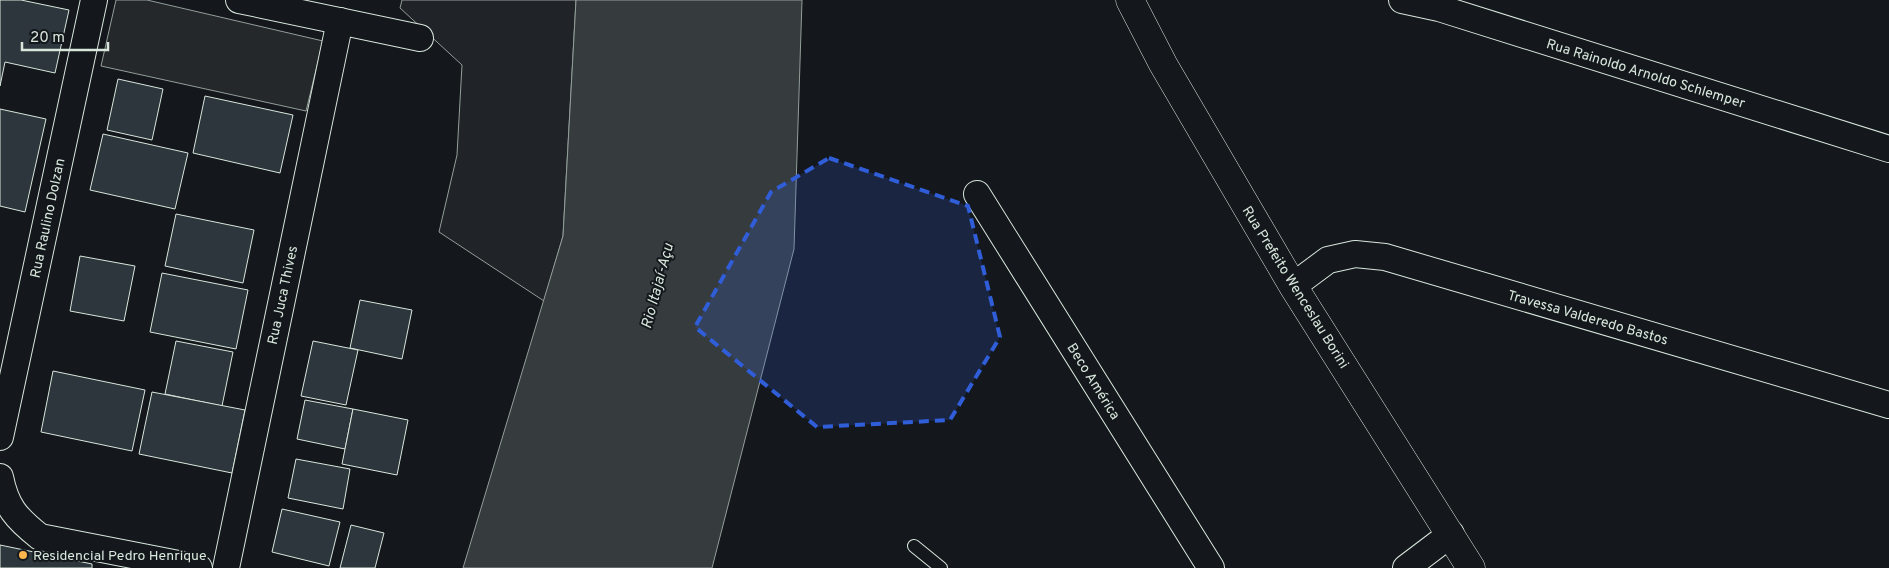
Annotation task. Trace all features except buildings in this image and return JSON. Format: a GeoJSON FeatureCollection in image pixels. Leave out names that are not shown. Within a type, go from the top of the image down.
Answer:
{"type":"FeatureCollection","features":[{"type":"Feature","properties":{"kind":"street","name":"Rua Raulino Dolzan"},"geometry":{"type":"LineString","coordinates":[[0,437],[94,0]]}},
{"type":"Feature","properties":{"kind":"street"},"geometry":{"type":"LineString","coordinates":[[239,0],[420,38]]}},
{"type":"Feature","properties":{"kind":"street","name":"Rua Prefeito Wenceslau Borini"},"geometry":{"type":"LineString","coordinates":[[1130,0],[1163,64],[1293,286],[1472,568]]}},
{"type":"Feature","properties":{"kind":"street","name":"Rua Rainoldo Arnoldo Schlemper"},"geometry":{"type":"LineString","coordinates":[[1402,0],[1439,8],[1889,149]]}},
{"type":"Feature","properties":{"kind":"street","name":"Rua Juca Thives"},"geometry":{"type":"LineString","coordinates":[[226,568],[340,21]]}},
{"type":"Feature","properties":{"kind":"street","name":"Beco América"},"geometry":{"type":"LineString","coordinates":[[977,194],[1211,568]]}},
{"type":"Feature","properties":{"kind":"street","name":"Travessa Valderedo Bastos"},"geometry":{"type":"LineString","coordinates":[[1293,286],[1328,260],[1356,254],[1385,258],[1889,405]]}},
{"type":"Feature","properties":{"kind":"street"},"geometry":{"type":"LineString","coordinates":[[0,477],[4,498],[18,520],[40,536],[199,568]]}},
{"type":"Feature","properties":{"kind":"street"},"geometry":{"type":"LineString","coordinates":[[1406,568],[1451,534]]}},
{"type":"Feature","properties":{"kind":"lane"},"geometry":{"type":"LineString","coordinates":[[914,546],[941,568]]}},
{"type":"Feature","properties":{"kind":"highlighted area"},"geometry":{"type":"Polygon","coordinates":[[[829,158],[968,206],[1000,337],[950,420],[817,427],[695,327],[771,192],[829,158]]]}},
{"type":"Feature","properties":{"kind":"shaded area"},"geometry":{"type":"Polygon","coordinates":[[[116,0],[147,0],[323,41],[306,111],[101,66],[116,0]]]}},
{"type":"Feature","properties":{"kind":"shaded area"},"geometry":{"type":"Polygon","coordinates":[[[402,0],[576,0],[563,236],[544,301],[439,232],[457,155],[462,65],[400,8],[402,0]]]}},
{"type":"Feature","properties":{"kind":"water","name":"Rio Itajaí-Açu"},"geometry":{"type":"Polygon","coordinates":[[[576,0],[802,0],[794,249],[712,568],[463,568],[563,236],[576,0]]]}},
{"type":"Feature","properties":{"kind":"place","name":"Residencial Pedro Henrique"},"geometry":{"type":"Point","coordinates":[23,555]}}]}
